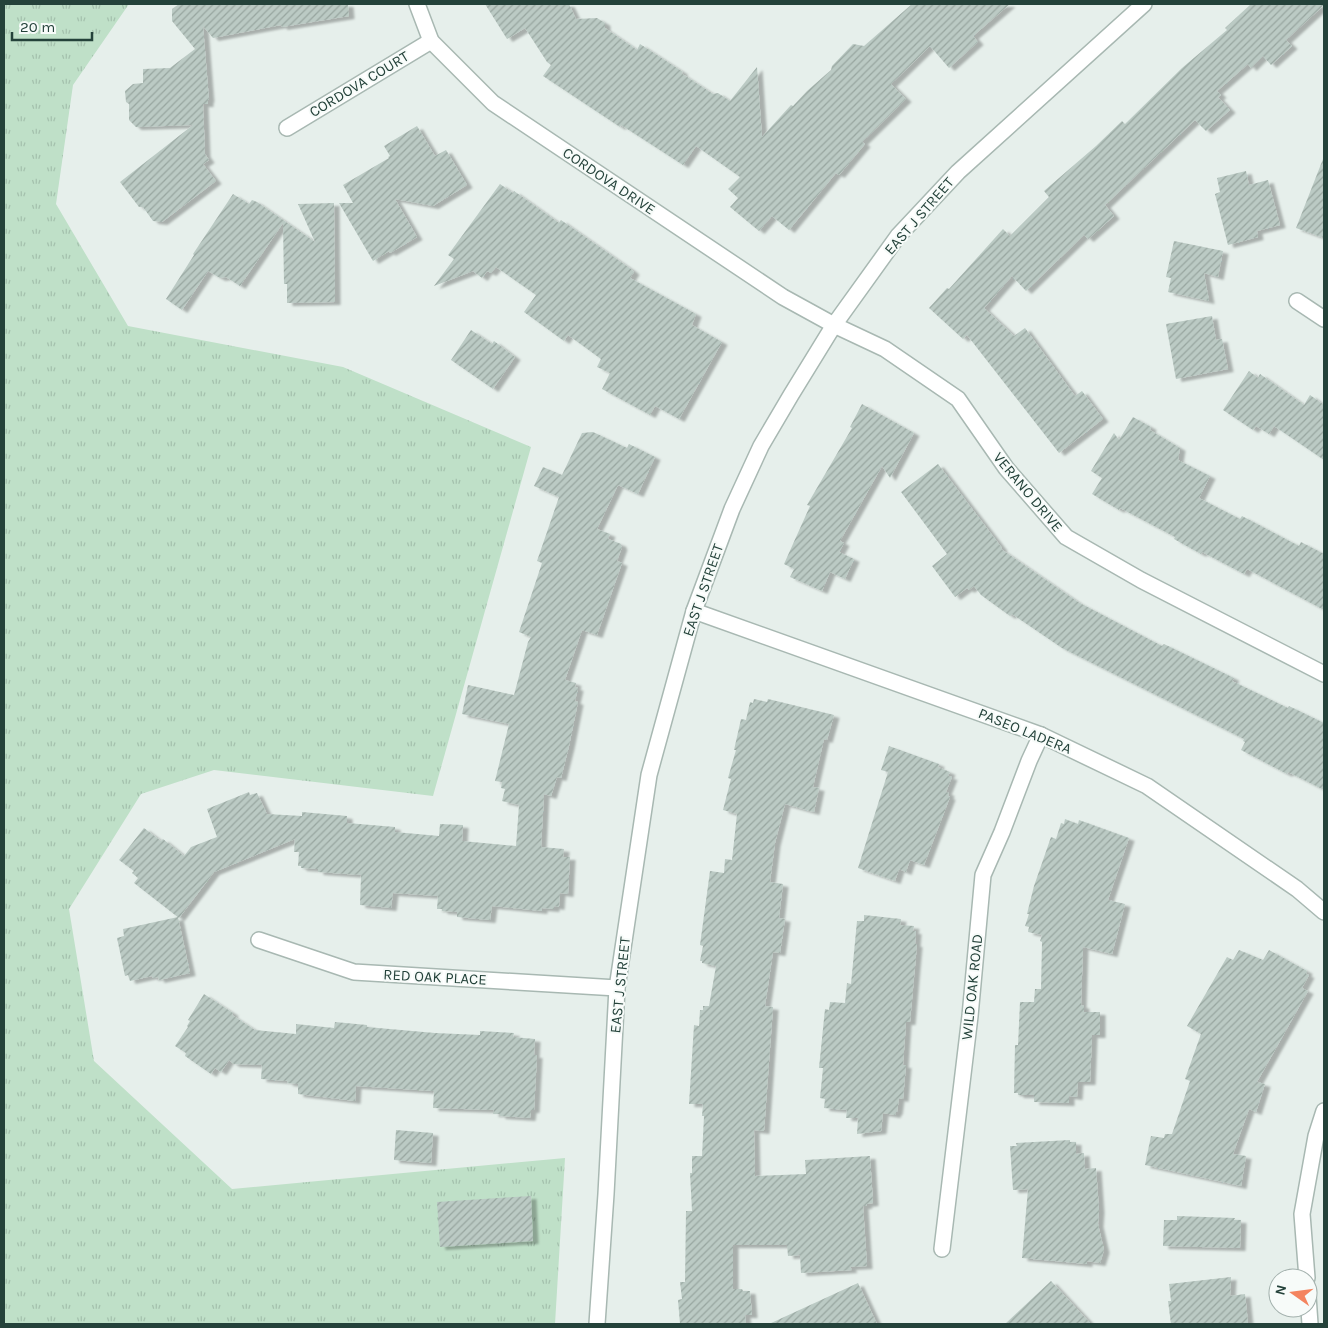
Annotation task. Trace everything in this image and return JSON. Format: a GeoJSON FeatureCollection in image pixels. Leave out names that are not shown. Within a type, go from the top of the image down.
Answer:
{"type":"FeatureCollection","features":[{"type":"Feature","properties":{"kind":"street","name":"CORDOVA DRIVE"},"geometry":{"type":"LineString","coordinates":[[417,4],[431,40],[493,103],[783,297],[834,325]]}},
{"type":"Feature","properties":{"kind":"street","name":"EAST J STREET"},"geometry":{"type":"LineString","coordinates":[[597,1324],[617,988],[648,775],[694,611],[732,509],[761,446],[834,325],[898,236],[958,172],[1144,4]]}},
{"type":"Feature","properties":{"kind":"street","name":"CORDOVA COURT"},"geometry":{"type":"LineString","coordinates":[[287,128],[431,40]]}},
{"type":"Feature","properties":{"kind":"street"},"geometry":{"type":"LineString","coordinates":[[1297,301],[1324,319]]}},
{"type":"Feature","properties":{"kind":"street","name":"VERANO DRIVE"},"geometry":{"type":"LineString","coordinates":[[834,325],[885,349],[958,399],[1006,468],[1066,538],[1141,580],[1324,674]]}},
{"type":"Feature","properties":{"kind":"street","name":"PASEO LADERA"},"geometry":{"type":"LineString","coordinates":[[694,611],[1042,735],[1147,786],[1297,889],[1324,912]]}},
{"type":"Feature","properties":{"kind":"street","name":"WILD OAK ROAD"},"geometry":{"type":"LineString","coordinates":[[942,1250],[970,1016],[983,876],[1029,761],[1042,735]]}},
{"type":"Feature","properties":{"kind":"street","name":"RED OAK PLACE"},"geometry":{"type":"LineString","coordinates":[[259,940],[354,972],[617,988]]}},
{"type":"Feature","properties":{"kind":"street"},"geometry":{"type":"LineString","coordinates":[[1306,1268],[1302,1214],[1316,1136],[1324,1112]]}},
{"type":"Feature","properties":{"kind":"green space"},"geometry":{"type":"Polygon","coordinates":[[[4,4],[129,4],[73,85],[56,204],[128,326],[343,367],[531,447],[433,796],[214,770],[141,794],[69,909],[94,1061],[232,1189],[565,1158],[555,1324],[4,1324],[4,4]]]}},
{"type":"Feature","properties":{"kind":"building"},"geometry":{"type":"Polygon","coordinates":[[[179,4],[348,4],[349,16],[282,27],[281,25],[213,38],[203,26],[209,100],[208,104],[203,104],[205,154],[209,160],[203,164],[216,181],[162,222],[153,221],[143,207],[139,207],[120,182],[193,125],[136,127],[129,120],[129,104],[126,102],[125,91],[133,84],[143,83],[143,69],[170,68],[195,49],[172,21],[172,9],[179,4]]]}},
{"type":"Feature","properties":{"kind":"building"},"geometry":{"type":"Polygon","coordinates":[[[485,4],[569,4],[576,19],[597,18],[605,23],[605,28],[637,50],[640,44],[713,94],[718,93],[730,101],[757,67],[762,137],[791,105],[793,106],[831,70],[832,66],[853,44],[864,46],[912,4],[1010,4],[973,36],[978,42],[949,68],[930,46],[891,84],[906,99],[862,142],[865,144],[839,175],[836,173],[789,230],[772,216],[759,231],[730,207],[738,198],[728,189],[740,177],[696,146],[683,165],[621,125],[620,127],[543,76],[551,65],[547,62],[525,28],[507,39],[485,4]]]}},
{"type":"Feature","properties":{"kind":"building"},"geometry":{"type":"Polygon","coordinates":[[[1251,4],[1324,5],[1286,40],[1292,46],[1271,65],[1263,56],[1251,68],[1248,64],[1217,91],[1221,95],[1218,97],[1230,110],[1206,131],[1195,120],[1105,205],[1114,216],[1088,239],[1084,235],[1026,291],[1012,276],[984,308],[1014,336],[1025,328],[1075,396],[1082,391],[1103,419],[1059,453],[967,335],[963,339],[929,308],[947,288],[949,289],[1003,229],[1010,236],[1049,197],[1044,191],[1122,121],[1125,124],[1182,68],[1227,30],[1225,28],[1251,4]]]}},
{"type":"Feature","properties":{"kind":"building"},"geometry":{"type":"Polygon","coordinates":[[[417,126],[435,156],[446,150],[467,185],[433,206],[395,199],[417,237],[373,261],[339,203],[353,203],[343,185],[389,158],[390,156],[384,146],[417,126]]]}},
{"type":"Feature","properties":{"kind":"building"},"geometry":{"type":"Polygon","coordinates":[[[1324,159],[1324,238],[1296,228],[1324,159]]]}},
{"type":"Feature","properties":{"kind":"building"},"geometry":{"type":"Polygon","coordinates":[[[1246,171],[1249,185],[1268,180],[1280,225],[1257,231],[1258,237],[1228,245],[1215,194],[1220,192],[1217,178],[1246,171]]]}},
{"type":"Feature","properties":{"kind":"building"},"geometry":{"type":"Polygon","coordinates":[[[500,184],[513,193],[514,191],[559,223],[561,220],[631,269],[634,272],[630,278],[696,314],[692,325],[722,342],[679,419],[655,406],[650,415],[602,389],[610,373],[597,367],[601,359],[568,335],[564,341],[524,312],[536,295],[496,267],[491,273],[487,271],[482,278],[473,271],[434,286],[454,259],[448,255],[500,184]]]}},
{"type":"Feature","properties":{"kind":"building"},"geometry":{"type":"Polygon","coordinates":[[[233,194],[249,204],[252,200],[257,202],[315,242],[298,204],[334,203],[335,302],[287,303],[287,284],[284,284],[283,223],[240,286],[226,277],[220,278],[208,271],[182,310],[166,299],[233,194]]]}},
{"type":"Feature","properties":{"kind":"building"},"geometry":{"type":"Polygon","coordinates":[[[1174,241],[1223,251],[1218,277],[1204,273],[1209,301],[1168,292],[1171,278],[1166,277],[1174,241]]]}},
{"type":"Feature","properties":{"kind":"building"},"geometry":{"type":"Polygon","coordinates":[[[1212,316],[1216,340],[1222,339],[1228,369],[1176,379],[1166,324],[1212,316]]]}},
{"type":"Feature","properties":{"kind":"building"},"geometry":{"type":"Polygon","coordinates":[[[471,330],[492,344],[494,341],[515,357],[493,389],[451,360],[471,330]]]}},
{"type":"Feature","properties":{"kind":"building"},"geometry":{"type":"Polygon","coordinates":[[[1249,371],[1258,378],[1260,374],[1304,405],[1310,395],[1324,405],[1324,460],[1274,426],[1269,434],[1256,426],[1253,430],[1223,410],[1249,371]]]}},
{"type":"Feature","properties":{"kind":"building"},"geometry":{"type":"Polygon","coordinates":[[[862,404],[914,433],[890,478],[882,466],[840,541],[844,543],[839,552],[854,559],[845,579],[830,572],[822,591],[790,577],[794,569],[784,564],[810,506],[807,505],[852,428],[850,427],[862,404]]]}},
{"type":"Feature","properties":{"kind":"building"},"geometry":{"type":"Polygon","coordinates":[[[1133,417],[1151,427],[1150,430],[1180,448],[1178,460],[1210,476],[1199,498],[1240,519],[1242,516],[1299,546],[1301,542],[1324,554],[1324,610],[1247,569],[1244,574],[1202,552],[1201,554],[1174,539],[1175,537],[1120,508],[1119,510],[1092,494],[1102,478],[1091,471],[1114,433],[1119,440],[1133,417]]]}},
{"type":"Feature","properties":{"kind":"building"},"geometry":{"type":"Polygon","coordinates":[[[593,432],[627,448],[629,444],[655,457],[638,494],[618,485],[597,529],[610,534],[608,539],[621,544],[622,547],[617,561],[622,563],[597,635],[582,630],[565,680],[576,683],[575,687],[578,688],[575,701],[578,702],[561,778],[557,777],[551,796],[544,794],[541,847],[564,849],[563,857],[570,857],[568,894],[560,893],[559,907],[554,906],[554,909],[542,908],[542,911],[492,906],[490,920],[457,917],[457,912],[437,909],[438,896],[393,893],[391,908],[360,905],[361,875],[318,872],[318,869],[301,868],[301,866],[298,866],[299,852],[294,852],[295,839],[214,872],[179,918],[134,883],[138,878],[132,873],[134,871],[119,860],[144,828],[161,841],[163,839],[184,856],[191,847],[217,837],[207,809],[249,792],[250,795],[257,793],[267,814],[302,816],[302,812],[347,816],[347,823],[395,827],[395,832],[439,836],[440,824],[463,825],[462,841],[516,846],[519,805],[502,801],[505,789],[501,788],[502,782],[495,781],[509,724],[462,714],[468,685],[514,695],[531,637],[519,632],[542,563],[537,561],[559,497],[534,486],[543,467],[562,475],[582,433],[593,432]]]}},
{"type":"Feature","properties":{"kind":"building"},"geometry":{"type":"Polygon","coordinates":[[[938,464],[1001,549],[1078,602],[1162,646],[1164,644],[1234,678],[1232,681],[1324,723],[1324,790],[1288,772],[1287,774],[1241,750],[1245,742],[1243,741],[1244,739],[1062,648],[1012,614],[1010,616],[981,595],[974,586],[969,590],[967,588],[955,597],[932,566],[947,554],[901,492],[938,464]]]}},
{"type":"Feature","properties":{"kind":"building"},"geometry":{"type":"Polygon","coordinates":[[[754,699],[767,702],[768,699],[834,715],[827,740],[824,739],[813,787],[819,788],[814,812],[785,804],[775,843],[770,882],[783,884],[779,918],[785,919],[780,953],[773,952],[765,1006],[773,1007],[764,1131],[754,1130],[755,1176],[806,1174],[805,1160],[870,1156],[873,1203],[863,1206],[867,1266],[850,1267],[852,1270],[801,1273],[800,1255],[788,1256],[787,1245],[733,1245],[733,1289],[750,1291],[752,1315],[745,1315],[746,1324],[680,1324],[678,1300],[682,1299],[680,1282],[685,1282],[686,1211],[692,1211],[690,1173],[692,1173],[692,1156],[702,1156],[704,1116],[702,1116],[703,1104],[689,1104],[694,1025],[699,1026],[700,1010],[703,1010],[703,1006],[709,1006],[716,966],[700,961],[703,946],[700,945],[710,871],[724,873],[725,859],[732,860],[737,814],[723,810],[731,779],[728,778],[736,750],[734,750],[741,719],[746,720],[750,702],[753,703],[754,699]]]}},
{"type":"Feature","properties":{"kind":"building"},"geometry":{"type":"Polygon","coordinates":[[[889,746],[939,764],[938,767],[950,772],[948,776],[952,777],[946,792],[949,793],[948,796],[950,797],[924,865],[910,860],[906,872],[899,869],[895,881],[858,868],[888,772],[881,770],[889,746]]]}},
{"type":"Feature","properties":{"kind":"building"},"geometry":{"type":"Polygon","coordinates":[[[1065,819],[1078,824],[1079,820],[1129,838],[1108,900],[1125,904],[1112,954],[1083,947],[1081,1005],[1084,1006],[1084,1012],[1100,1012],[1100,1035],[1092,1035],[1090,1082],[1078,1082],[1077,1097],[1069,1096],[1069,1103],[1034,1102],[1034,1095],[1018,1095],[1018,1093],[1014,1093],[1015,1045],[1018,1045],[1020,1002],[1034,1002],[1035,989],[1041,989],[1042,942],[1040,941],[1042,935],[1028,932],[1029,927],[1025,926],[1034,886],[1051,837],[1056,839],[1061,823],[1064,824],[1065,819]]]}},
{"type":"Feature","properties":{"kind":"building"},"geometry":{"type":"Polygon","coordinates":[[[864,915],[901,919],[900,925],[914,926],[913,931],[916,931],[915,944],[917,944],[910,1022],[906,1022],[903,1065],[906,1065],[903,1099],[899,1098],[895,1115],[883,1113],[881,1131],[857,1134],[858,1118],[846,1118],[847,1110],[824,1108],[825,1099],[820,1098],[823,1068],[819,1068],[825,1009],[829,1010],[830,1002],[845,1003],[847,983],[851,984],[857,921],[864,921],[864,915]]]}},
{"type":"Feature","properties":{"kind":"building"},"geometry":{"type":"Polygon","coordinates":[[[178,917],[190,973],[159,980],[158,977],[153,978],[152,976],[130,981],[128,975],[125,976],[117,938],[124,936],[123,929],[178,917]]]}},
{"type":"Feature","properties":{"kind":"building"},"geometry":{"type":"Polygon","coordinates":[[[1239,950],[1263,960],[1269,950],[1307,971],[1306,974],[1309,975],[1302,988],[1308,991],[1257,1082],[1265,1084],[1256,1112],[1249,1109],[1233,1154],[1246,1156],[1241,1186],[1145,1165],[1151,1136],[1164,1138],[1165,1134],[1172,1134],[1190,1081],[1185,1079],[1201,1034],[1187,1026],[1227,957],[1233,960],[1239,950]]]}},
{"type":"Feature","properties":{"kind":"building"},"geometry":{"type":"Polygon","coordinates":[[[204,994],[255,1030],[296,1034],[296,1024],[334,1028],[335,1022],[435,1033],[480,1035],[480,1031],[514,1033],[513,1037],[535,1039],[534,1055],[537,1055],[534,1110],[531,1110],[530,1118],[500,1116],[500,1114],[493,1114],[494,1110],[433,1108],[434,1091],[356,1086],[355,1101],[298,1094],[298,1084],[287,1083],[288,1081],[261,1079],[262,1065],[234,1064],[229,1060],[221,1072],[215,1068],[211,1074],[185,1056],[186,1053],[175,1046],[188,1027],[190,1021],[188,1020],[204,994]]]}},
{"type":"Feature","properties":{"kind":"building"},"geometry":{"type":"Polygon","coordinates":[[[396,1130],[433,1133],[431,1163],[394,1160],[396,1130]]]}},
{"type":"Feature","properties":{"kind":"building"},"geometry":{"type":"Polygon","coordinates":[[[1070,1140],[1070,1142],[1076,1142],[1076,1154],[1084,1153],[1085,1169],[1096,1168],[1098,1224],[1104,1250],[1100,1263],[1087,1261],[1087,1264],[1022,1258],[1028,1189],[1013,1190],[1010,1146],[1017,1146],[1016,1143],[1070,1140]]]}},
{"type":"Feature","properties":{"kind":"building"},"geometry":{"type":"Polygon","coordinates":[[[531,1196],[533,1241],[440,1247],[437,1202],[531,1196]]]}},
{"type":"Feature","properties":{"kind":"building"},"geometry":{"type":"Polygon","coordinates":[[[1177,1216],[1235,1218],[1234,1220],[1241,1220],[1240,1248],[1163,1246],[1164,1220],[1177,1220],[1177,1216]]]}},
{"type":"Feature","properties":{"kind":"building"},"geometry":{"type":"Polygon","coordinates":[[[1231,1277],[1230,1296],[1245,1294],[1248,1323],[1171,1324],[1168,1301],[1171,1301],[1169,1284],[1231,1277]]]}},
{"type":"Feature","properties":{"kind":"building"},"geometry":{"type":"Polygon","coordinates":[[[1051,1281],[1091,1324],[1005,1324],[1051,1281]]]}},
{"type":"Feature","properties":{"kind":"building"},"geometry":{"type":"Polygon","coordinates":[[[858,1283],[877,1324],[769,1324],[858,1283]]]}}]}
